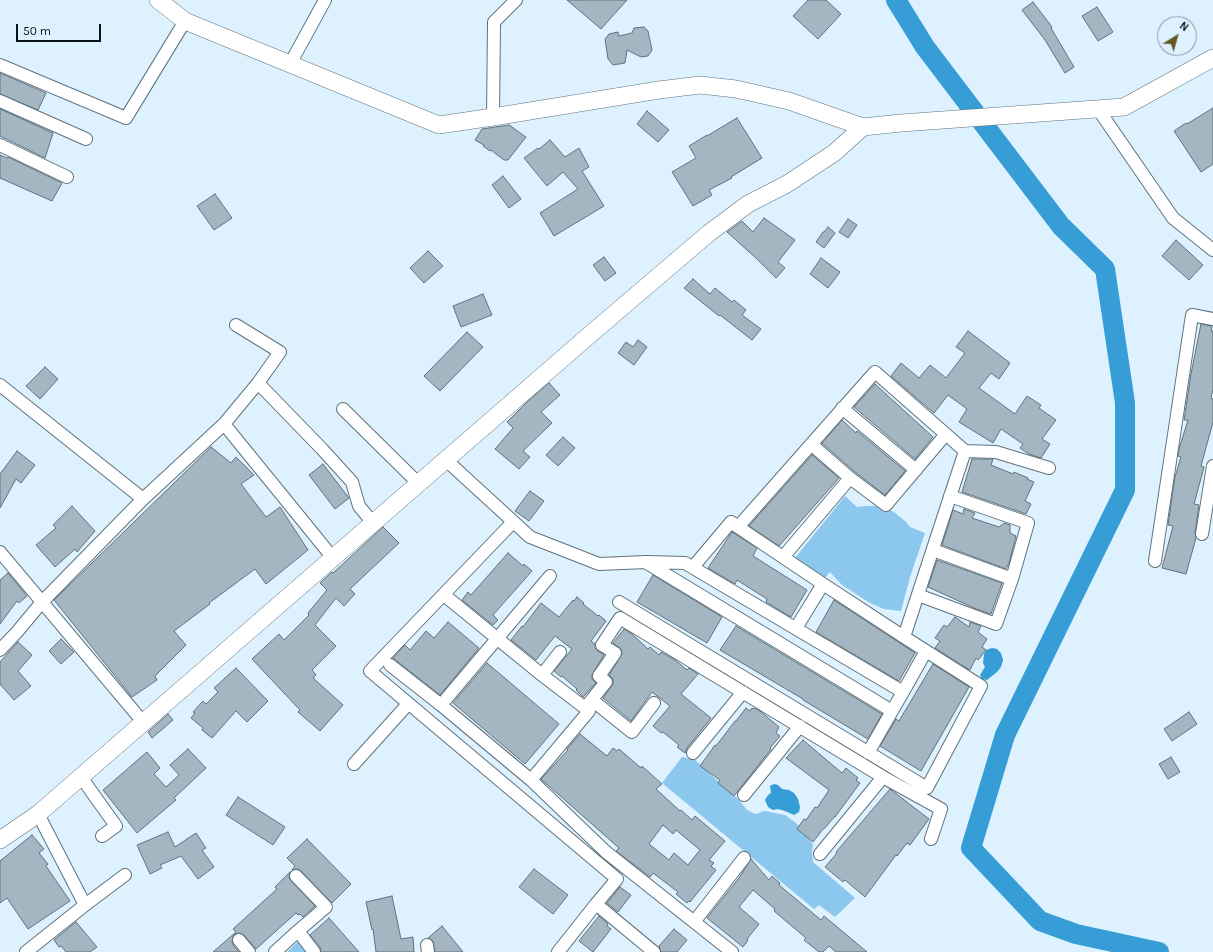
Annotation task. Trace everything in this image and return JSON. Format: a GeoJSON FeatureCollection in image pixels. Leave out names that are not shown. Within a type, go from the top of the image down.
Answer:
{"type":"FeatureCollection","features":[{"type":"Feature","properties":{"kind":"main road"},"geometry":{"type":"LineString","coordinates":[[158,0],[185,21],[439,125],[659,90],[700,85],[736,89],[789,101],[863,127],[1124,107],[1213,58]]}},
{"type":"Feature","properties":{"kind":"main road"},"geometry":{"type":"LineString","coordinates":[[0,840],[38,814],[598,327],[709,233],[748,204],[787,184],[834,153],[863,127]]}},
{"type":"Feature","properties":{"kind":"street"},"geometry":{"type":"LineString","coordinates":[[290,64],[325,0]]}},
{"type":"Feature","properties":{"kind":"street"},"geometry":{"type":"LineString","coordinates":[[493,117],[494,22],[516,0]]}},
{"type":"Feature","properties":{"kind":"street"},"geometry":{"type":"LineString","coordinates":[[0,65],[126,118],[185,21]]}},
{"type":"Feature","properties":{"kind":"street"},"geometry":{"type":"LineString","coordinates":[[0,101],[86,139]]}},
{"type":"Feature","properties":{"kind":"street"},"geometry":{"type":"LineString","coordinates":[[1098,109],[1173,218],[1213,250]]}},
{"type":"Feature","properties":{"kind":"street"},"geometry":{"type":"LineString","coordinates":[[0,145],[67,176]]}},
{"type":"Feature","properties":{"kind":"street"},"geometry":{"type":"LineString","coordinates":[[1155,561],[1192,315],[1213,319]]}},
{"type":"Feature","properties":{"kind":"street"},"geometry":{"type":"LineString","coordinates":[[0,650],[42,602],[143,499],[224,424],[258,384],[280,352],[236,324]]}},
{"type":"Feature","properties":{"kind":"street"},"geometry":{"type":"LineString","coordinates":[[738,527],[874,372],[965,451],[996,452],[1050,468]]}},
{"type":"Feature","properties":{"kind":"street"},"geometry":{"type":"LineString","coordinates":[[258,384],[352,482],[359,506],[373,523]]}},
{"type":"Feature","properties":{"kind":"street"},"geometry":{"type":"LineString","coordinates":[[0,385],[143,499]]}},
{"type":"Feature","properties":{"kind":"street"},"geometry":{"type":"LineString","coordinates":[[842,408],[916,470]]}},
{"type":"Feature","properties":{"kind":"street"},"geometry":{"type":"LineString","coordinates":[[343,409],[418,483]]}},
{"type":"Feature","properties":{"kind":"street"},"geometry":{"type":"LineString","coordinates":[[224,424],[332,558]]}},
{"type":"Feature","properties":{"kind":"street"},"geometry":{"type":"LineString","coordinates":[[811,444],[850,478],[886,505],[946,434]]}},
{"type":"Feature","properties":{"kind":"street"},"geometry":{"type":"LineString","coordinates":[[904,637],[965,451]]}},
{"type":"Feature","properties":{"kind":"street"},"geometry":{"type":"LineString","coordinates":[[446,460],[530,537],[599,564],[646,562],[685,563],[903,692]]}},
{"type":"Feature","properties":{"kind":"street"},"geometry":{"type":"LineString","coordinates":[[1202,534],[1213,466]]}},
{"type":"Feature","properties":{"kind":"street"},"geometry":{"type":"LineString","coordinates":[[783,557],[850,478]]}},
{"type":"Feature","properties":{"kind":"street"},"geometry":{"type":"LineString","coordinates":[[918,595],[996,624],[1012,579],[1028,523],[950,496]]}},
{"type":"Feature","properties":{"kind":"street"},"geometry":{"type":"LineString","coordinates":[[513,522],[370,671],[617,879],[558,952]]}},
{"type":"Feature","properties":{"kind":"street"},"geometry":{"type":"LineString","coordinates":[[619,602],[926,788],[981,686],[926,652],[731,522],[693,567]]}},
{"type":"Feature","properties":{"kind":"street"},"geometry":{"type":"LineString","coordinates":[[933,550],[1012,579]]}},
{"type":"Feature","properties":{"kind":"street"},"geometry":{"type":"LineString","coordinates":[[0,552],[143,722]]}},
{"type":"Feature","properties":{"kind":"street"},"geometry":{"type":"LineString","coordinates":[[646,562],[892,711]]}},
{"type":"Feature","properties":{"kind":"street"},"geometry":{"type":"LineString","coordinates":[[441,705],[550,576]]}},
{"type":"Feature","properties":{"kind":"street"},"geometry":{"type":"LineString","coordinates":[[796,628],[823,584]]}},
{"type":"Feature","properties":{"kind":"street"},"geometry":{"type":"LineString","coordinates":[[444,595],[542,675],[632,732],[654,703]]}},
{"type":"Feature","properties":{"kind":"street"},"geometry":{"type":"LineString","coordinates":[[531,780],[589,711],[589,704],[606,682],[599,676],[615,653],[602,645],[620,618],[883,776],[941,809],[931,839]]}},
{"type":"Feature","properties":{"kind":"street"},"geometry":{"type":"LineString","coordinates":[[542,675],[560,652]]}},
{"type":"Feature","properties":{"kind":"street"},"geometry":{"type":"LineString","coordinates":[[868,753],[926,652]]}},
{"type":"Feature","properties":{"kind":"street"},"geometry":{"type":"LineString","coordinates":[[390,665],[441,705],[531,780],[606,852],[732,952]]}},
{"type":"Feature","properties":{"kind":"street"},"geometry":{"type":"LineString","coordinates":[[693,752],[743,692]]}},
{"type":"Feature","properties":{"kind":"street"},"geometry":{"type":"LineString","coordinates":[[354,764],[408,704]]}},
{"type":"Feature","properties":{"kind":"street"},"geometry":{"type":"LineString","coordinates":[[744,795],[800,726]]}},
{"type":"Feature","properties":{"kind":"street"},"geometry":{"type":"LineString","coordinates":[[820,854],[883,776]]}},
{"type":"Feature","properties":{"kind":"street"},"geometry":{"type":"LineString","coordinates":[[81,777],[116,826],[102,836]]}},
{"type":"Feature","properties":{"kind":"street"},"geometry":{"type":"LineString","coordinates":[[38,814],[85,905]]}},
{"type":"Feature","properties":{"kind":"street"},"geometry":{"type":"LineString","coordinates":[[694,922],[744,858]]}},
{"type":"Feature","properties":{"kind":"street"},"geometry":{"type":"LineString","coordinates":[[26,952],[125,875]]}},
{"type":"Feature","properties":{"kind":"street"},"geometry":{"type":"LineString","coordinates":[[275,952],[326,908],[296,876]]}},
{"type":"Feature","properties":{"kind":"street"},"geometry":{"type":"LineString","coordinates":[[596,904],[654,952]]}},
{"type":"Feature","properties":{"kind":"street"},"geometry":{"type":"LineString","coordinates":[[298,931],[314,952]]}},
{"type":"Feature","properties":{"kind":"street"},"geometry":{"type":"LineString","coordinates":[[239,940],[249,952]]}},
{"type":"Feature","properties":{"kind":"shaded area"},"geometry":{"type":"Polygon","coordinates":[[[845,496],[857,507],[880,506],[894,512],[910,527],[925,533],[910,577],[901,611],[884,609],[870,603],[842,585],[830,572],[824,579],[795,558],[845,496]]]}},
{"type":"Feature","properties":{"kind":"shaded area"},"geometry":{"type":"Polygon","coordinates":[[[992,648],[997,649],[1001,653],[1003,660],[1001,667],[987,680],[982,679],[980,675],[985,667],[983,663],[984,654],[986,650],[992,648]]]}},
{"type":"Feature","properties":{"kind":"shaded area"},"geometry":{"type":"Polygon","coordinates":[[[682,757],[695,760],[739,800],[747,810],[755,814],[765,811],[785,815],[796,823],[813,845],[813,862],[855,898],[835,917],[819,905],[814,909],[662,783],[682,757]]]}},
{"type":"Feature","properties":{"kind":"shaded area"},"geometry":{"type":"Polygon","coordinates":[[[774,784],[778,785],[782,789],[789,790],[794,793],[798,799],[800,807],[799,812],[794,815],[778,809],[773,810],[768,807],[765,800],[771,793],[770,786],[774,784]]]}},
{"type":"Feature","properties":{"kind":"shaded area"},"geometry":{"type":"Polygon","coordinates":[[[301,939],[311,952],[287,952],[301,939]]]}},
{"type":"Feature","properties":{"kind":"building"},"geometry":{"type":"Polygon","coordinates":[[[567,0],[627,0],[601,29],[567,0]]]}},
{"type":"Feature","properties":{"kind":"building"},"geometry":{"type":"Polygon","coordinates":[[[808,0],[826,0],[841,14],[818,39],[793,16],[808,0]]]}},
{"type":"Feature","properties":{"kind":"building"},"geometry":{"type":"Polygon","coordinates":[[[1033,2],[1052,27],[1051,28],[1074,67],[1065,73],[1045,40],[1022,10],[1033,2]]]}},
{"type":"Feature","properties":{"kind":"building"},"geometry":{"type":"Polygon","coordinates":[[[1097,7],[1113,32],[1098,41],[1082,16],[1097,7]]]}},
{"type":"Feature","properties":{"kind":"building"},"geometry":{"type":"Polygon","coordinates":[[[644,27],[648,31],[652,50],[648,56],[641,57],[627,50],[625,63],[613,65],[608,59],[605,39],[609,34],[618,32],[619,36],[632,33],[634,28],[644,27]]]}},
{"type":"Feature","properties":{"kind":"building"},"geometry":{"type":"Polygon","coordinates":[[[0,73],[46,93],[38,110],[0,94],[0,73]]]}},
{"type":"Feature","properties":{"kind":"building"},"geometry":{"type":"Polygon","coordinates":[[[1213,108],[1213,164],[1201,172],[1174,131],[1213,108]]]}},
{"type":"Feature","properties":{"kind":"building"},"geometry":{"type":"Polygon","coordinates":[[[0,109],[53,133],[45,158],[0,136],[0,109]]]}},
{"type":"Feature","properties":{"kind":"building"},"geometry":{"type":"Polygon","coordinates":[[[647,111],[669,130],[658,142],[637,124],[647,111]]]}},
{"type":"Feature","properties":{"kind":"building"},"geometry":{"type":"Polygon","coordinates":[[[737,118],[762,158],[731,177],[732,178],[709,190],[712,195],[693,206],[672,172],[696,158],[689,146],[737,118]]]}},
{"type":"Feature","properties":{"kind":"building"},"geometry":{"type":"Polygon","coordinates":[[[509,125],[526,137],[508,160],[504,160],[475,140],[482,129],[509,125]]]}},
{"type":"Feature","properties":{"kind":"building"},"geometry":{"type":"Polygon","coordinates":[[[550,140],[565,157],[579,148],[589,167],[582,171],[604,206],[554,236],[540,213],[578,189],[563,172],[547,186],[524,158],[550,140]]]}},
{"type":"Feature","properties":{"kind":"building"},"geometry":{"type":"Polygon","coordinates":[[[0,155],[7,158],[8,157],[62,183],[52,201],[0,178],[0,155]]]}},
{"type":"Feature","properties":{"kind":"building"},"geometry":{"type":"Polygon","coordinates":[[[503,176],[521,199],[509,208],[492,185],[503,176]]]}},
{"type":"Feature","properties":{"kind":"building"},"geometry":{"type":"Polygon","coordinates":[[[215,194],[232,218],[214,230],[197,206],[215,194]]]}},
{"type":"Feature","properties":{"kind":"building"},"geometry":{"type":"Polygon","coordinates":[[[764,218],[795,240],[778,262],[785,268],[776,278],[727,232],[742,221],[753,232],[764,218]]]}},
{"type":"Feature","properties":{"kind":"building"},"geometry":{"type":"Polygon","coordinates":[[[848,219],[857,225],[848,238],[839,232],[848,219]]]}},
{"type":"Feature","properties":{"kind":"building"},"geometry":{"type":"Polygon","coordinates":[[[828,227],[835,233],[824,248],[816,242],[828,227]]]}},
{"type":"Feature","properties":{"kind":"building"},"geometry":{"type":"Polygon","coordinates":[[[1176,240],[1203,265],[1189,280],[1162,256],[1176,240]]]}},
{"type":"Feature","properties":{"kind":"building"},"geometry":{"type":"Polygon","coordinates":[[[428,251],[443,266],[424,283],[410,268],[428,251]]]}},
{"type":"Feature","properties":{"kind":"building"},"geometry":{"type":"Polygon","coordinates":[[[604,257],[616,273],[605,281],[593,265],[604,257]]]}},
{"type":"Feature","properties":{"kind":"building"},"geometry":{"type":"Polygon","coordinates":[[[821,258],[840,272],[828,288],[810,274],[821,258]]]}},
{"type":"Feature","properties":{"kind":"building"},"geometry":{"type":"Polygon","coordinates":[[[693,279],[710,294],[715,288],[732,302],[734,300],[746,310],[742,315],[761,329],[752,340],[684,288],[693,279]]]}},
{"type":"Feature","properties":{"kind":"building"},"geometry":{"type":"Polygon","coordinates":[[[483,294],[492,315],[461,327],[453,306],[483,294]]]}},
{"type":"Feature","properties":{"kind":"building"},"geometry":{"type":"Polygon","coordinates":[[[1201,324],[1212,326],[1211,331],[1213,331],[1213,389],[1211,398],[1213,399],[1213,422],[1201,466],[1204,467],[1194,504],[1199,505],[1195,533],[1196,538],[1186,574],[1162,568],[1173,526],[1168,525],[1175,477],[1181,457],[1178,456],[1179,449],[1188,420],[1184,420],[1201,324]]]}},
{"type":"Feature","properties":{"kind":"building"},"geometry":{"type":"Polygon","coordinates":[[[968,331],[1010,363],[999,379],[991,373],[979,388],[1015,414],[1027,396],[1041,405],[1039,408],[1056,420],[1042,439],[1050,444],[1041,458],[1029,454],[1020,448],[1023,444],[1001,429],[993,443],[959,422],[967,409],[948,395],[934,413],[891,376],[901,363],[919,378],[930,365],[946,378],[965,353],[956,347],[968,331]]]}},
{"type":"Feature","properties":{"kind":"building"},"geometry":{"type":"Polygon","coordinates":[[[467,332],[483,347],[440,391],[424,376],[467,332]]]}},
{"type":"Feature","properties":{"kind":"building"},"geometry":{"type":"Polygon","coordinates":[[[638,340],[647,347],[634,365],[618,353],[626,342],[633,347],[638,340]]]}},
{"type":"Feature","properties":{"kind":"building"},"geometry":{"type":"Polygon","coordinates":[[[45,367],[58,379],[40,399],[26,386],[45,367]]]}},
{"type":"Feature","properties":{"kind":"building"},"geometry":{"type":"Polygon","coordinates":[[[549,383],[560,395],[541,412],[552,423],[523,451],[530,457],[519,469],[495,449],[513,428],[507,422],[549,383]]]}},
{"type":"Feature","properties":{"kind":"building"},"geometry":{"type":"Polygon","coordinates":[[[875,384],[933,437],[915,459],[854,407],[875,384]]]}},
{"type":"Feature","properties":{"kind":"building"},"geometry":{"type":"Polygon","coordinates":[[[842,420],[856,433],[857,431],[905,471],[885,495],[855,472],[822,443],[842,420]]]}},
{"type":"Feature","properties":{"kind":"building"},"geometry":{"type":"Polygon","coordinates":[[[563,437],[575,448],[558,466],[546,455],[563,437]]]}},
{"type":"Feature","properties":{"kind":"building"},"geometry":{"type":"Polygon","coordinates":[[[211,447],[231,463],[236,457],[254,475],[241,484],[266,517],[280,507],[308,550],[266,584],[255,569],[174,631],[186,645],[155,676],[157,680],[132,697],[54,600],[211,447]]]}},
{"type":"Feature","properties":{"kind":"building"},"geometry":{"type":"Polygon","coordinates":[[[17,451],[35,465],[21,483],[16,479],[0,508],[0,474],[17,451]]]}},
{"type":"Feature","properties":{"kind":"building"},"geometry":{"type":"Polygon","coordinates":[[[812,455],[839,478],[779,546],[749,526],[812,455]]]}},
{"type":"Feature","properties":{"kind":"building"},"geometry":{"type":"Polygon","coordinates":[[[972,459],[993,459],[991,465],[1013,474],[1014,472],[1034,482],[1025,501],[1031,504],[1026,514],[962,492],[972,459]]]}},
{"type":"Feature","properties":{"kind":"building"},"geometry":{"type":"Polygon","coordinates":[[[323,464],[349,498],[335,509],[309,475],[323,464]]]}},
{"type":"Feature","properties":{"kind":"building"},"geometry":{"type":"Polygon","coordinates":[[[530,491],[544,501],[529,521],[515,511],[530,491]]]}},
{"type":"Feature","properties":{"kind":"building"},"geometry":{"type":"Polygon","coordinates":[[[72,506],[95,531],[77,552],[75,549],[55,567],[36,545],[56,528],[53,525],[72,506]]]}},
{"type":"Feature","properties":{"kind":"building"},"geometry":{"type":"Polygon","coordinates":[[[964,509],[975,513],[972,518],[999,527],[1004,523],[1010,525],[1010,533],[1016,536],[1006,569],[942,545],[953,510],[963,514],[964,509]]]}},
{"type":"Feature","properties":{"kind":"building"},"geometry":{"type":"Polygon","coordinates":[[[383,527],[399,543],[350,589],[355,594],[344,606],[336,598],[315,625],[336,646],[312,670],[316,675],[313,678],[343,705],[320,731],[298,712],[300,710],[252,659],[279,634],[284,640],[309,615],[308,613],[327,590],[320,583],[383,527]]]}},
{"type":"Feature","properties":{"kind":"building"},"geometry":{"type":"Polygon","coordinates":[[[732,532],[757,548],[753,556],[807,590],[791,617],[766,602],[767,599],[737,580],[735,584],[708,568],[732,532]]]}},
{"type":"Feature","properties":{"kind":"building"},"geometry":{"type":"Polygon","coordinates":[[[508,553],[523,566],[524,564],[532,571],[493,615],[498,620],[493,625],[462,600],[468,592],[471,595],[508,553]]]}},
{"type":"Feature","properties":{"kind":"building"},"geometry":{"type":"Polygon","coordinates":[[[937,560],[1002,583],[991,614],[928,587],[937,560]]]}},
{"type":"Feature","properties":{"kind":"building"},"geometry":{"type":"Polygon","coordinates":[[[8,573],[27,596],[19,603],[17,601],[0,624],[0,580],[8,573]]]}},
{"type":"Feature","properties":{"kind":"building"},"geometry":{"type":"Polygon","coordinates":[[[653,575],[722,617],[707,643],[637,602],[653,575]]]}},
{"type":"Feature","properties":{"kind":"building"},"geometry":{"type":"Polygon","coordinates":[[[577,597],[584,603],[583,604],[606,621],[591,641],[595,644],[595,648],[604,655],[592,675],[592,679],[596,683],[583,697],[576,690],[577,689],[554,671],[572,649],[555,636],[536,660],[511,640],[541,603],[559,617],[577,597]]]}},
{"type":"Feature","properties":{"kind":"building"},"geometry":{"type":"Polygon","coordinates":[[[834,600],[915,653],[899,681],[816,632],[834,600]]]}},
{"type":"Feature","properties":{"kind":"building"},"geometry":{"type":"Polygon","coordinates":[[[955,617],[969,627],[970,622],[981,626],[978,632],[987,639],[982,647],[986,650],[978,660],[976,658],[970,670],[935,648],[940,641],[935,638],[944,625],[947,627],[955,617]]]}},
{"type":"Feature","properties":{"kind":"building"},"geometry":{"type":"Polygon","coordinates":[[[448,622],[479,648],[440,695],[393,658],[405,645],[410,650],[426,631],[434,638],[448,622]]]}},
{"type":"Feature","properties":{"kind":"building"},"geometry":{"type":"Polygon","coordinates":[[[736,626],[882,714],[868,739],[720,650],[736,626]]]}},
{"type":"Feature","properties":{"kind":"building"},"geometry":{"type":"Polygon","coordinates":[[[624,629],[632,634],[648,649],[650,647],[659,655],[661,652],[675,660],[687,670],[689,668],[698,674],[681,694],[711,718],[687,748],[685,753],[677,747],[679,745],[653,726],[670,706],[652,692],[631,721],[603,698],[613,684],[613,679],[609,675],[622,654],[621,649],[613,643],[624,629]]]}},
{"type":"Feature","properties":{"kind":"building"},"geometry":{"type":"Polygon","coordinates":[[[61,639],[74,652],[61,664],[49,651],[61,639]]]}},
{"type":"Feature","properties":{"kind":"building"},"geometry":{"type":"Polygon","coordinates":[[[18,642],[32,655],[18,671],[31,686],[14,700],[0,684],[0,662],[18,642]]]}},
{"type":"Feature","properties":{"kind":"building"},"geometry":{"type":"Polygon","coordinates":[[[487,663],[559,724],[525,764],[453,703],[487,663]]]}},
{"type":"Feature","properties":{"kind":"building"},"geometry":{"type":"Polygon","coordinates":[[[933,664],[969,687],[921,771],[880,746],[896,719],[899,721],[933,664]]]}},
{"type":"Feature","properties":{"kind":"building"},"geometry":{"type":"Polygon","coordinates":[[[236,668],[268,701],[247,722],[236,711],[212,738],[191,718],[195,713],[193,712],[203,701],[206,704],[218,692],[214,688],[236,668]]]}},
{"type":"Feature","properties":{"kind":"building"},"geometry":{"type":"Polygon","coordinates":[[[746,708],[750,711],[754,708],[760,711],[779,727],[776,733],[780,736],[734,796],[718,783],[720,780],[700,766],[715,745],[716,746],[746,708]]]}},
{"type":"Feature","properties":{"kind":"building"},"geometry":{"type":"Polygon","coordinates":[[[1189,712],[1197,724],[1172,741],[1164,729],[1189,712]]]}},
{"type":"Feature","properties":{"kind":"building"},"geometry":{"type":"Polygon","coordinates":[[[168,714],[173,720],[152,738],[148,732],[168,714]]]}},
{"type":"Feature","properties":{"kind":"building"},"geometry":{"type":"Polygon","coordinates":[[[580,734],[607,756],[613,748],[617,751],[619,749],[641,768],[642,766],[662,784],[656,789],[680,811],[681,810],[692,820],[695,816],[725,841],[709,860],[714,863],[711,866],[716,870],[690,902],[689,901],[687,903],[676,894],[678,892],[653,873],[650,877],[616,851],[619,848],[541,779],[568,750],[567,749],[580,734]],[[663,825],[649,844],[669,860],[674,853],[688,865],[700,850],[676,830],[673,834],[663,825]]]}},
{"type":"Feature","properties":{"kind":"building"},"geometry":{"type":"Polygon","coordinates":[[[803,740],[842,773],[846,768],[858,778],[856,780],[860,783],[835,817],[813,842],[797,829],[804,819],[806,820],[815,807],[817,808],[829,790],[786,758],[803,740]]]}},
{"type":"Feature","properties":{"kind":"building"},"geometry":{"type":"Polygon","coordinates":[[[188,749],[206,768],[174,798],[176,800],[137,833],[103,790],[147,752],[160,768],[154,774],[166,787],[179,775],[170,765],[188,749]]]}},
{"type":"Feature","properties":{"kind":"building"},"geometry":{"type":"Polygon","coordinates":[[[1171,757],[1180,772],[1168,779],[1159,764],[1171,757]]]}},
{"type":"Feature","properties":{"kind":"building"},"geometry":{"type":"Polygon","coordinates":[[[890,789],[929,819],[910,845],[907,843],[897,856],[896,855],[865,897],[845,880],[843,882],[825,867],[890,789]]]}},
{"type":"Feature","properties":{"kind":"building"},"geometry":{"type":"Polygon","coordinates":[[[238,797],[285,827],[273,845],[226,815],[238,797]]]}},
{"type":"Feature","properties":{"kind":"building"},"geometry":{"type":"Polygon","coordinates":[[[168,832],[175,847],[196,833],[206,848],[202,850],[214,867],[198,879],[181,856],[160,865],[162,868],[150,874],[137,845],[168,832]]]}},
{"type":"Feature","properties":{"kind":"building"},"geometry":{"type":"Polygon","coordinates":[[[32,835],[44,849],[39,853],[48,864],[46,866],[70,901],[28,929],[7,898],[0,903],[0,861],[32,835]]]}},
{"type":"Feature","properties":{"kind":"building"},"geometry":{"type":"Polygon","coordinates":[[[307,839],[351,884],[332,903],[301,871],[298,869],[292,870],[295,866],[287,858],[307,839]]]}},
{"type":"Feature","properties":{"kind":"building"},"geometry":{"type":"Polygon","coordinates":[[[751,859],[769,880],[772,876],[780,883],[779,885],[821,920],[824,916],[867,952],[836,952],[829,946],[823,952],[819,952],[804,940],[806,938],[774,911],[775,909],[753,890],[739,907],[759,924],[747,939],[748,940],[743,947],[707,918],[739,878],[751,859]]]}},
{"type":"Feature","properties":{"kind":"building"},"geometry":{"type":"Polygon","coordinates":[[[534,869],[568,895],[553,914],[519,887],[534,869]]]}},
{"type":"Feature","properties":{"kind":"building"},"geometry":{"type":"Polygon","coordinates":[[[290,872],[289,877],[291,881],[315,906],[303,917],[296,913],[256,949],[244,935],[238,933],[234,935],[232,941],[233,945],[239,952],[213,952],[236,932],[233,929],[277,889],[275,887],[290,872]]]}},
{"type":"Feature","properties":{"kind":"building"},"geometry":{"type":"Polygon","coordinates":[[[620,887],[631,895],[618,912],[607,903],[620,887]]]}},
{"type":"Feature","properties":{"kind":"building"},"geometry":{"type":"Polygon","coordinates":[[[392,896],[401,939],[413,937],[414,952],[376,952],[373,929],[372,930],[366,902],[392,896]]]}},
{"type":"Feature","properties":{"kind":"building"},"geometry":{"type":"Polygon","coordinates":[[[599,916],[611,929],[593,952],[579,941],[599,916]]]}},
{"type":"Feature","properties":{"kind":"building"},"geometry":{"type":"Polygon","coordinates":[[[329,918],[359,952],[321,952],[320,947],[310,935],[329,918]]]}},
{"type":"Feature","properties":{"kind":"building"},"geometry":{"type":"Polygon","coordinates":[[[76,922],[97,947],[90,952],[66,952],[61,946],[59,947],[54,940],[76,922]]]}},
{"type":"Feature","properties":{"kind":"building"},"geometry":{"type":"Polygon","coordinates":[[[442,926],[463,952],[435,952],[433,941],[428,938],[442,926]]]}},
{"type":"Feature","properties":{"kind":"building"},"geometry":{"type":"Polygon","coordinates":[[[674,929],[687,940],[677,952],[661,952],[659,946],[674,929]]]}},
{"type":"Feature","properties":{"kind":"waterway"},"geometry":{"type":"LineString","coordinates":[[896,0],[925,47],[1061,226],[1105,269],[1125,403],[1125,490],[1005,735],[971,848],[1040,921],[1076,934],[1159,952]]}}]}
